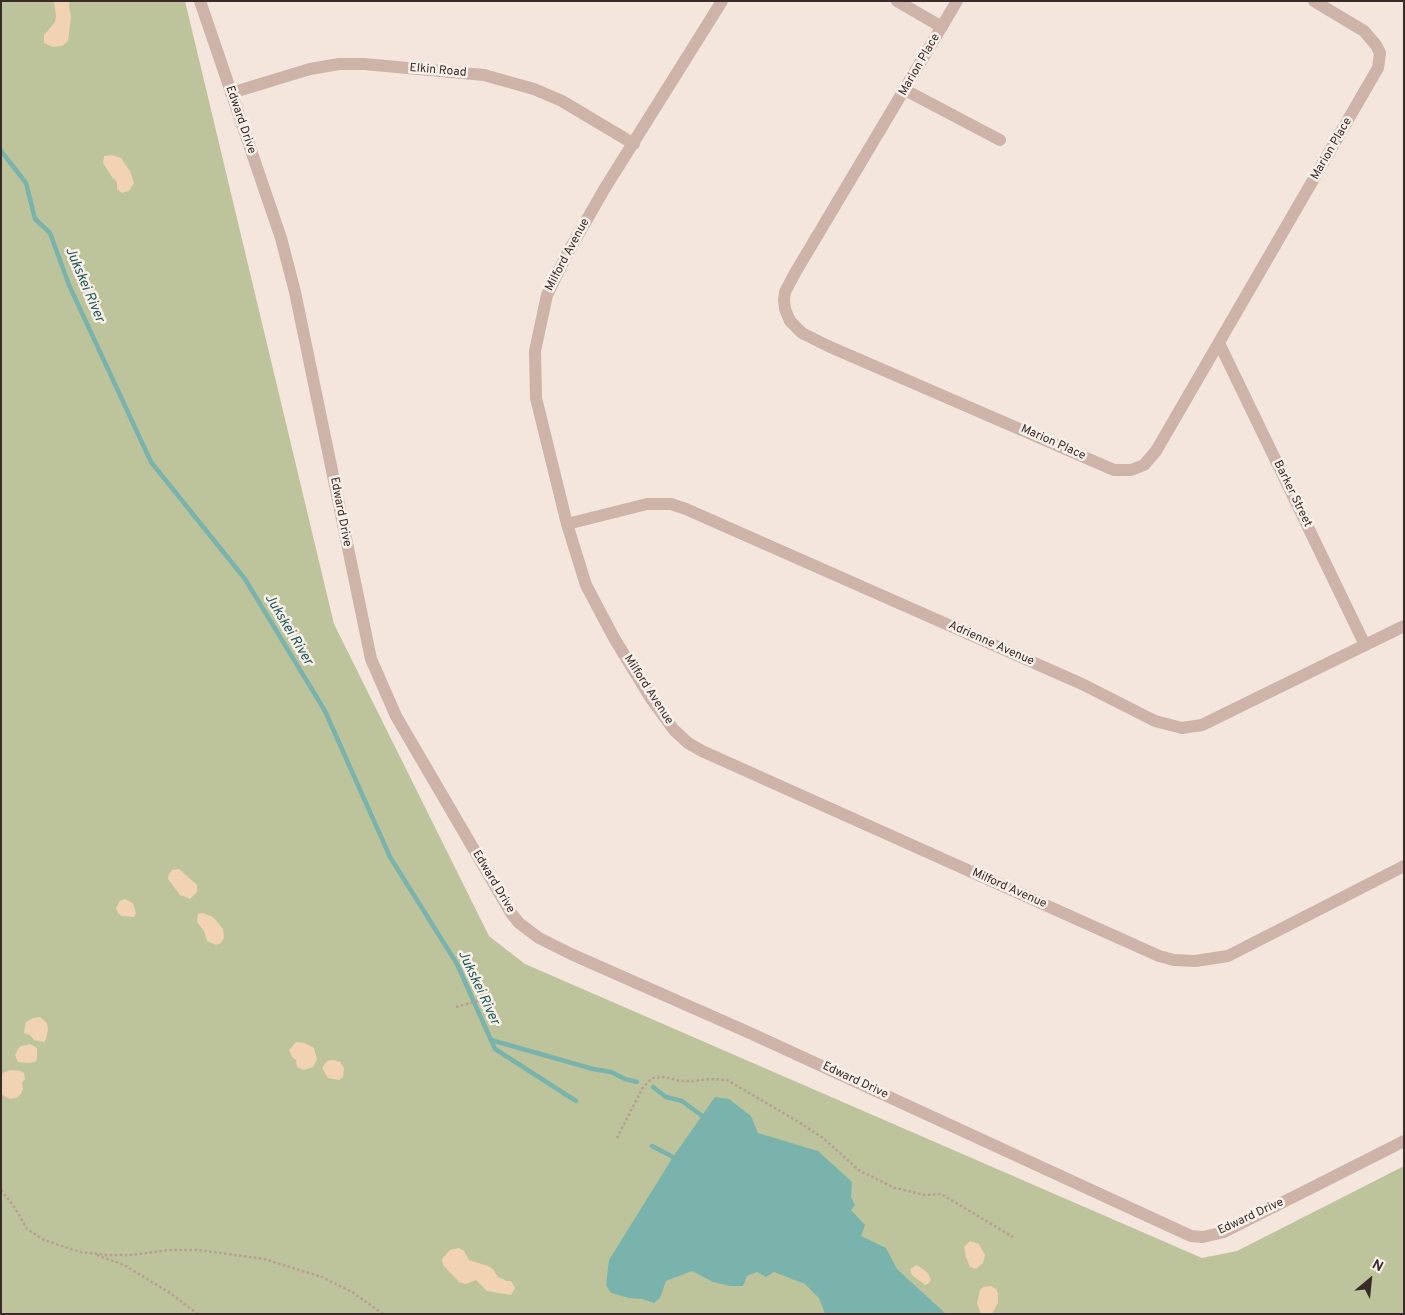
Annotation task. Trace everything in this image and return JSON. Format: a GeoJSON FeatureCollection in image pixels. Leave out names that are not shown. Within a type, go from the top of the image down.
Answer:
{"type":"FeatureCollection","features":[{"type":"Feature","properties":{"kind":"street","name":"Edward Drive"},"geometry":{"type":"LineString","coordinates":[[200,1],[281,238],[295,292],[371,659],[396,716],[441,795],[511,913],[527,930],[571,954],[750,1033],[1192,1236],[1203,1238],[1224,1232],[1404,1141]]}},
{"type":"Feature","properties":{"kind":"street","name":"Milford Avenue"},"geometry":{"type":"LineString","coordinates":[[722,1],[605,188],[558,273],[547,295],[535,351],[536,398],[567,524],[586,585],[614,638],[652,700],[674,730],[688,743],[702,751],[1159,956],[1174,960],[1195,962],[1228,956],[1404,866]]}},
{"type":"Feature","properties":{"kind":"street"},"geometry":{"type":"LineString","coordinates":[[897,1],[942,27]]}},
{"type":"Feature","properties":{"kind":"street","name":"Marion Place"},"geometry":{"type":"LineString","coordinates":[[957,1],[786,292],[784,300],[785,309],[790,321],[802,333],[828,346],[1114,470],[1131,470],[1144,465],[1156,451],[1378,68],[1380,53],[1376,44],[1364,31],[1314,1]]}},
{"type":"Feature","properties":{"kind":"street","name":"Elkin Road"},"geometry":{"type":"LineString","coordinates":[[231,93],[310,69],[339,64],[364,64],[484,74],[534,89],[562,101],[634,144]]}},
{"type":"Feature","properties":{"kind":"street"},"geometry":{"type":"LineString","coordinates":[[905,90],[1000,140]]}},
{"type":"Feature","properties":{"kind":"street","name":"Barker Street"},"geometry":{"type":"LineString","coordinates":[[1219,343],[1365,645]]}},
{"type":"Feature","properties":{"kind":"street","name":"Adrienne Avenue"},"geometry":{"type":"LineString","coordinates":[[567,524],[647,504],[671,504],[1082,684],[1155,722],[1182,728],[1202,725],[1404,626]]}},
{"type":"Feature","properties":{"kind":"path"},"geometry":{"type":"LineString","coordinates":[[456,1007],[484,999]]}},
{"type":"Feature","properties":{"kind":"path"},"geometry":{"type":"LineString","coordinates":[[617,1138],[642,1089],[652,1078],[666,1077],[686,1081],[727,1080],[823,1138],[860,1171],[895,1188],[926,1195],[941,1194],[1013,1237]]}},
{"type":"Feature","properties":{"kind":"path"},"geometry":{"type":"LineString","coordinates":[[1,1190],[15,1208],[27,1229],[44,1240],[80,1252],[131,1255],[170,1250],[199,1250],[264,1259],[322,1277],[352,1292],[383,1314]]}},
{"type":"Feature","properties":{"kind":"path"},"geometry":{"type":"LineString","coordinates":[[94,1254],[124,1266],[170,1293],[198,1314]]}},
{"type":"Feature","properties":{"kind":"green space"},"geometry":{"type":"Polygon","coordinates":[[[1,1],[185,1],[334,624],[489,936],[525,964],[1202,1258],[1237,1251],[1404,1166],[1404,1314],[1,1314],[1,1]]]}},
{"type":"Feature","properties":{"kind":"sand"},"geometry":{"type":"Polygon","coordinates":[[[54,1],[70,1],[71,17],[68,41],[62,46],[53,47],[44,43],[44,35],[55,22],[54,1]]]}},
{"type":"Feature","properties":{"kind":"sand"},"geometry":{"type":"Polygon","coordinates":[[[112,155],[121,158],[130,171],[134,183],[129,191],[122,193],[117,189],[117,182],[103,163],[104,156],[112,155]]]}},
{"type":"Feature","properties":{"kind":"sand"},"geometry":{"type":"Polygon","coordinates":[[[179,869],[197,885],[197,892],[190,899],[180,895],[168,879],[172,870],[179,869]]]}},
{"type":"Feature","properties":{"kind":"sand"},"geometry":{"type":"Polygon","coordinates":[[[125,899],[133,903],[136,913],[134,917],[122,916],[118,913],[116,908],[120,901],[125,899]]]}},
{"type":"Feature","properties":{"kind":"sand"},"geometry":{"type":"Polygon","coordinates":[[[203,913],[213,917],[223,929],[224,938],[221,943],[216,945],[207,941],[204,931],[197,922],[198,914],[203,913]]]}},
{"type":"Feature","properties":{"kind":"sand"},"geometry":{"type":"Polygon","coordinates":[[[40,1017],[47,1023],[48,1029],[44,1042],[34,1040],[30,1035],[24,1033],[26,1022],[40,1017]]]}},
{"type":"Feature","properties":{"kind":"sand"},"geometry":{"type":"Polygon","coordinates":[[[296,1042],[305,1043],[314,1048],[317,1059],[313,1067],[304,1070],[297,1067],[296,1060],[292,1057],[289,1050],[296,1042]]]}},
{"type":"Feature","properties":{"kind":"sand"},"geometry":{"type":"Polygon","coordinates":[[[30,1044],[37,1048],[37,1059],[35,1062],[18,1062],[15,1055],[18,1049],[21,1046],[30,1044]]]}},
{"type":"Feature","properties":{"kind":"sand"},"geometry":{"type":"Polygon","coordinates":[[[327,1061],[340,1062],[344,1068],[343,1077],[339,1080],[328,1078],[322,1068],[327,1061]]]}},
{"type":"Feature","properties":{"kind":"sand"},"geometry":{"type":"Polygon","coordinates":[[[10,1070],[24,1073],[25,1079],[22,1083],[23,1089],[20,1095],[10,1099],[1,1093],[1,1079],[3,1073],[10,1070]]]}},
{"type":"Feature","properties":{"kind":"sand"},"geometry":{"type":"Polygon","coordinates":[[[970,1241],[979,1244],[985,1255],[983,1263],[976,1269],[970,1267],[966,1257],[964,1247],[970,1241]]]}},
{"type":"Feature","properties":{"kind":"sand"},"geometry":{"type":"Polygon","coordinates":[[[459,1248],[464,1251],[469,1260],[488,1266],[493,1269],[498,1277],[511,1281],[515,1288],[511,1295],[487,1291],[476,1280],[466,1284],[459,1282],[443,1265],[442,1259],[450,1250],[459,1248]]]}},
{"type":"Feature","properties":{"kind":"sand"},"geometry":{"type":"Polygon","coordinates":[[[917,1265],[928,1273],[931,1280],[928,1284],[925,1285],[912,1275],[910,1269],[917,1265]]]}},
{"type":"Feature","properties":{"kind":"sand"},"geometry":{"type":"Polygon","coordinates":[[[991,1286],[998,1293],[998,1303],[992,1314],[981,1314],[977,1303],[980,1290],[983,1287],[991,1286]]]}},
{"type":"Feature","properties":{"kind":"water"},"geometry":{"type":"Polygon","coordinates":[[[715,1097],[729,1099],[751,1116],[758,1133],[818,1151],[852,1182],[851,1197],[855,1205],[851,1210],[865,1225],[861,1236],[886,1248],[897,1269],[946,1314],[825,1314],[819,1298],[805,1284],[774,1272],[766,1277],[757,1272],[747,1276],[743,1286],[730,1286],[713,1282],[692,1271],[666,1281],[660,1298],[654,1303],[611,1293],[606,1285],[609,1260],[673,1157],[715,1097]]]}},
{"type":"Feature","properties":{"kind":"waterway","name":"Jukskei River"},"geometry":{"type":"LineString","coordinates":[[1,151],[26,183],[35,219],[50,233],[69,285],[151,462],[245,579],[325,711],[390,857],[457,964],[495,1049],[576,1101]]}},
{"type":"Feature","properties":{"kind":"waterway"},"geometry":{"type":"LineString","coordinates":[[491,1040],[593,1069],[611,1072],[625,1079],[637,1082]]}},
{"type":"Feature","properties":{"kind":"waterway"},"geometry":{"type":"LineString","coordinates":[[653,1087],[666,1097],[682,1101],[701,1115]]}},
{"type":"Feature","properties":{"kind":"waterway"},"geometry":{"type":"LineString","coordinates":[[652,1146],[673,1157]]}}]}
